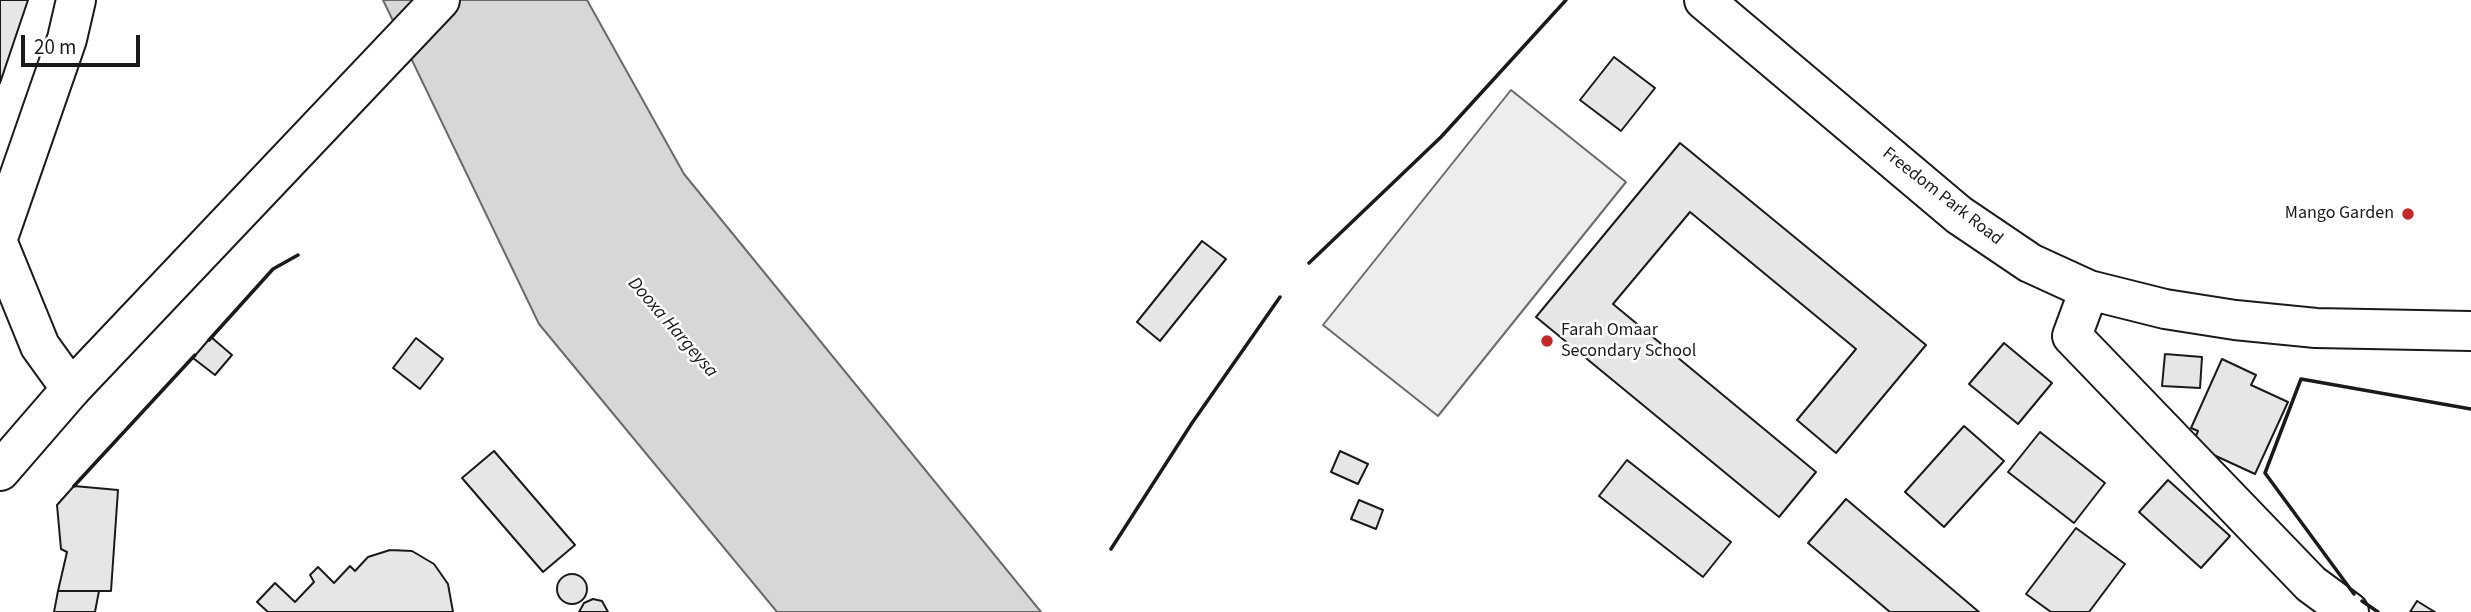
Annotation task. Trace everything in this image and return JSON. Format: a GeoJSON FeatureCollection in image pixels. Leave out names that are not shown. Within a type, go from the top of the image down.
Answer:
{"type":"FeatureCollection","features":[{"type":"Feature","properties":{"kind":"street"},"geometry":{"type":"LineString","coordinates":[[0,232],[67,39],[76,0]]}},
{"type":"Feature","properties":{"kind":"street"},"geometry":{"type":"LineString","coordinates":[[0,471],[71,389],[341,108],[440,0]]}},
{"type":"Feature","properties":{"kind":"street","name":"Freedom Park Road"},"geometry":{"type":"LineString","coordinates":[[1723,6],[1959,215],[2030,263],[2089,290],[2165,309],[2235,320],[2316,328],[2471,331]]}},
{"type":"Feature","properties":{"kind":"street"},"geometry":{"type":"LineString","coordinates":[[0,247],[40,346],[71,389]]}},
{"type":"Feature","properties":{"kind":"street"},"geometry":{"type":"LineString","coordinates":[[2089,290],[2072,336],[2311,584],[2349,612]]}},
{"type":"Feature","properties":{"kind":"shaded area"},"geometry":{"type":"Polygon","coordinates":[[[1511,90],[1626,182],[1438,416],[1323,325],[1511,90]]]}},
{"type":"Feature","properties":{"kind":"water","name":"Dooxa Hargeysa"},"geometry":{"type":"Polygon","coordinates":[[[383,0],[587,0],[684,174],[1041,612],[777,612],[539,324],[383,0]]]}},
{"type":"Feature","properties":{"kind":"building"},"geometry":{"type":"Polygon","coordinates":[[[0,0],[28,0],[0,83],[0,0]]]}},
{"type":"Feature","properties":{"kind":"building"},"geometry":{"type":"Polygon","coordinates":[[[1614,57],[1655,88],[1621,131],[1580,100],[1614,57]]]}},
{"type":"Feature","properties":{"kind":"building"},"geometry":{"type":"Polygon","coordinates":[[[1680,143],[1926,345],[1836,453],[1797,420],[1856,349],[1690,212],[1613,304],[1816,472],[1779,517],[1536,317],[1680,143]]]}},
{"type":"Feature","properties":{"kind":"building"},"geometry":{"type":"Polygon","coordinates":[[[1202,241],[1226,259],[1160,341],[1137,322],[1202,241]]]}},
{"type":"Feature","properties":{"kind":"building"},"geometry":{"type":"Polygon","coordinates":[[[211,337],[232,355],[215,375],[193,358],[211,337]]]}},
{"type":"Feature","properties":{"kind":"building"},"geometry":{"type":"Polygon","coordinates":[[[416,338],[443,359],[420,389],[393,368],[416,338]]]}},
{"type":"Feature","properties":{"kind":"building"},"geometry":{"type":"Polygon","coordinates":[[[2004,343],[2052,383],[2018,424],[1969,384],[2004,343]]]}},
{"type":"Feature","properties":{"kind":"building"},"geometry":{"type":"Polygon","coordinates":[[[2165,354],[2202,357],[2200,388],[2162,386],[2165,354]]]}},
{"type":"Feature","properties":{"kind":"building"},"geometry":{"type":"Polygon","coordinates":[[[2222,359],[2256,375],[2251,385],[2288,402],[2255,474],[2192,445],[2198,431],[2191,428],[2222,359]]]}},
{"type":"Feature","properties":{"kind":"building"},"geometry":{"type":"Polygon","coordinates":[[[1964,426],[2004,461],[1944,527],[1905,492],[1964,426]]]}},
{"type":"Feature","properties":{"kind":"building"},"geometry":{"type":"Polygon","coordinates":[[[2040,432],[2105,483],[2074,523],[2008,472],[2040,432]]]}},
{"type":"Feature","properties":{"kind":"building"},"geometry":{"type":"Polygon","coordinates":[[[494,451],[575,545],[543,572],[462,478],[494,451]]]}},
{"type":"Feature","properties":{"kind":"building"},"geometry":{"type":"Polygon","coordinates":[[[1340,451],[1368,464],[1358,484],[1331,472],[1340,451]]]}},
{"type":"Feature","properties":{"kind":"building"},"geometry":{"type":"Polygon","coordinates":[[[1627,460],[1731,542],[1703,577],[1599,496],[1627,460]]]}},
{"type":"Feature","properties":{"kind":"building"},"geometry":{"type":"Polygon","coordinates":[[[2168,480],[2230,536],[2201,568],[2139,512],[2168,480]]]}},
{"type":"Feature","properties":{"kind":"building"},"geometry":{"type":"Polygon","coordinates":[[[74,486],[118,490],[111,591],[58,591],[67,552],[61,549],[57,505],[74,486]]]}},
{"type":"Feature","properties":{"kind":"building"},"geometry":{"type":"Polygon","coordinates":[[[1846,499],[1979,612],[1890,612],[1808,543],[1846,499]]]}},
{"type":"Feature","properties":{"kind":"building"},"geometry":{"type":"Polygon","coordinates":[[[1359,500],[1383,510],[1376,529],[1351,519],[1359,500]]]}},
{"type":"Feature","properties":{"kind":"building"},"geometry":{"type":"Polygon","coordinates":[[[2076,528],[2125,564],[2089,612],[2051,612],[2026,594],[2076,528]]]}},
{"type":"Feature","properties":{"kind":"building"},"geometry":{"type":"Polygon","coordinates":[[[390,550],[412,551],[434,564],[448,584],[453,612],[268,612],[257,602],[275,583],[295,602],[314,582],[310,575],[318,567],[334,583],[350,566],[355,571],[368,557],[390,550]]]}},
{"type":"Feature","properties":{"kind":"building"},"geometry":{"type":"Polygon","coordinates":[[[572,574],[578,575],[586,583],[586,595],[578,603],[572,604],[566,603],[558,595],[557,589],[558,583],[566,575],[572,574]]]}},
{"type":"Feature","properties":{"kind":"building"},"geometry":{"type":"Polygon","coordinates":[[[58,591],[99,591],[95,612],[54,612],[58,591]]]}},
{"type":"Feature","properties":{"kind":"building"},"geometry":{"type":"Polygon","coordinates":[[[593,599],[602,601],[608,612],[579,612],[584,603],[593,599]]]}},
{"type":"Feature","properties":{"kind":"building"},"geometry":{"type":"Polygon","coordinates":[[[2417,601],[2435,612],[2410,612],[2417,601]]]}},
{"type":"Feature","properties":{"kind":"wall"},"geometry":{"type":"LineString","coordinates":[[1309,263],[1441,137],[1566,0]]}},
{"type":"Feature","properties":{"kind":"wall"},"geometry":{"type":"LineString","coordinates":[[209,340],[273,269],[298,255]]}},
{"type":"Feature","properties":{"kind":"wall"},"geometry":{"type":"LineString","coordinates":[[1111,549],[1192,423],[1280,297]]}},
{"type":"Feature","properties":{"kind":"wall"},"geometry":{"type":"LineString","coordinates":[[74,486],[195,355]]}},
{"type":"Feature","properties":{"kind":"wall"},"geometry":{"type":"LineString","coordinates":[[2354,594],[2265,473],[2301,379],[2471,409]]}},
{"type":"Feature","properties":{"kind":"wall"},"geometry":{"type":"LineString","coordinates":[[2362,601],[2378,612]]}},
{"type":"Feature","properties":{"kind":"place","name":"Mango Garden"},"geometry":{"type":"Point","coordinates":[2408,214]}},
{"type":"Feature","properties":{"kind":"place","name":"Farah Omaar Secondary School"},"geometry":{"type":"Point","coordinates":[1547,341]}}]}
